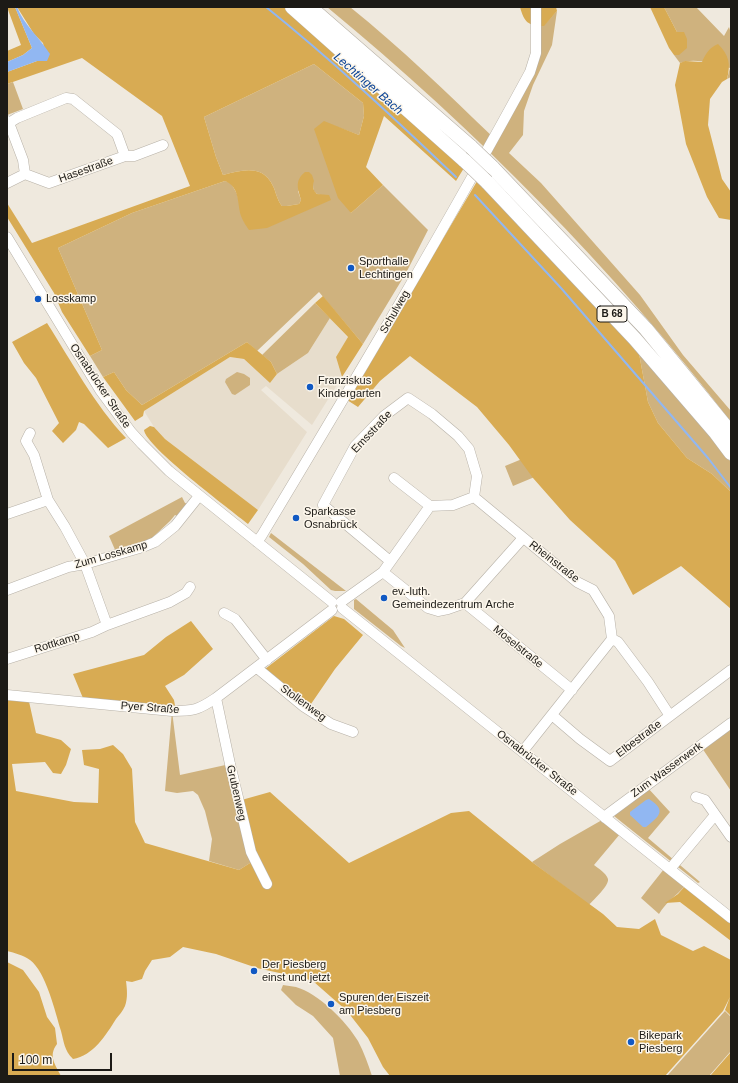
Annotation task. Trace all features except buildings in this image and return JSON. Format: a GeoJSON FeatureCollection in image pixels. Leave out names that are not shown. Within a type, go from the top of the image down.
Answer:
{"type":"FeatureCollection","features":[{"type":"Feature","properties":{"kind":"highway","name":"B 68"},"geometry":{"type":"LineString","coordinates":[[292,7],[487,182],[635,339],[731,452]]}},
{"type":"Feature","properties":{"kind":"highway","name":"B 68"},"geometry":{"type":"LineString","coordinates":[[310,7],[492,167],[646,329],[731,433]]}},
{"type":"Feature","properties":{"kind":"street","name":"Schulweg"},"geometry":{"type":"LineString","coordinates":[[257,542],[435,244],[530,72],[536,53],[536,7]]}},
{"type":"Feature","properties":{"kind":"street","name":"Hasestraße"},"geometry":{"type":"LineString","coordinates":[[8,122],[66,98],[73,99],[117,134],[125,156]]}},
{"type":"Feature","properties":{"kind":"street"},"geometry":{"type":"LineString","coordinates":[[7,184],[25,174],[22,160],[8,122]]}},
{"type":"Feature","properties":{"kind":"street","name":"Hasestraße"},"geometry":{"type":"LineString","coordinates":[[25,174],[49,183],[125,156],[134,156],[164,145]]}},
{"type":"Feature","properties":{"kind":"street","name":"Osnabrücker Straße"},"geometry":{"type":"LineString","coordinates":[[7,237],[100,390],[142,444],[169,471],[731,918]]}},
{"type":"Feature","properties":{"kind":"street","name":"Emsstraße"},"geometry":{"type":"LineString","coordinates":[[390,561],[323,505],[355,446],[384,416],[408,398],[432,414],[458,436],[468,449],[476,476],[474,497]]}},
{"type":"Feature","properties":{"kind":"street"},"geometry":{"type":"LineString","coordinates":[[30,433],[26,441],[34,455],[48,500],[65,527],[85,564],[106,625]]}},
{"type":"Feature","properties":{"kind":"street"},"geometry":{"type":"LineString","coordinates":[[394,478],[430,506],[453,505],[474,497]]}},
{"type":"Feature","properties":{"kind":"street","name":"Zum Losskamp"},"geometry":{"type":"LineString","coordinates":[[7,590],[68,568],[143,547],[155,542],[175,526],[199,496]]}},
{"type":"Feature","properties":{"kind":"street","name":"Rheinstraße"},"geometry":{"type":"LineString","coordinates":[[474,497],[577,582],[593,590],[608,616],[612,639]]}},
{"type":"Feature","properties":{"kind":"street"},"geometry":{"type":"LineString","coordinates":[[7,514],[48,500]]}},
{"type":"Feature","properties":{"kind":"street"},"geometry":{"type":"LineString","coordinates":[[430,506],[390,561],[384,572],[428,608],[438,611],[465,603],[523,538]]}},
{"type":"Feature","properties":{"kind":"street","name":"Pyer Straße"},"geometry":{"type":"LineString","coordinates":[[7,696],[176,711],[193,711],[216,698],[384,572]]}},
{"type":"Feature","properties":{"kind":"street","name":"Rottkamp"},"geometry":{"type":"LineString","coordinates":[[7,659],[92,632],[106,625],[170,602],[186,593],[190,587]]}},
{"type":"Feature","properties":{"kind":"street","name":"Moselstraße"},"geometry":{"type":"LineString","coordinates":[[465,603],[572,690]]}},
{"type":"Feature","properties":{"kind":"street"},"geometry":{"type":"LineString","coordinates":[[224,613],[235,619],[267,660]]}},
{"type":"Feature","properties":{"kind":"street"},"geometry":{"type":"LineString","coordinates":[[522,752],[612,639]]}},
{"type":"Feature","properties":{"kind":"street","name":"Elbestraße"},"geometry":{"type":"LineString","coordinates":[[552,715],[580,739],[610,761],[670,716],[648,682],[618,642],[612,639]]}},
{"type":"Feature","properties":{"kind":"street","name":"Stollenweg"},"geometry":{"type":"LineString","coordinates":[[257,668],[303,706],[332,724],[353,732]]}},
{"type":"Feature","properties":{"kind":"street"},"geometry":{"type":"LineString","coordinates":[[670,716],[731,670]]}},
{"type":"Feature","properties":{"kind":"street","name":"Grubenweg"},"geometry":{"type":"LineString","coordinates":[[216,698],[250,852],[267,884]]}},
{"type":"Feature","properties":{"kind":"street","name":"Zum Wasserwerk"},"geometry":{"type":"LineString","coordinates":[[605,818],[608,814],[642,788],[731,723]]}},
{"type":"Feature","properties":{"kind":"street"},"geometry":{"type":"LineString","coordinates":[[696,797],[705,800],[731,837]]}},
{"type":"Feature","properties":{"kind":"street"},"geometry":{"type":"LineString","coordinates":[[670,870],[715,814]]}},
{"type":"Feature","properties":{"kind":"shaded area"},"geometry":{"type":"Polygon","coordinates":[[[7,7],[15,7],[32,48],[23,55],[7,62],[7,51],[21,45],[7,7]]]}},
{"type":"Feature","properties":{"kind":"shaded area"},"geometry":{"type":"Polygon","coordinates":[[[17,7],[284,7],[464,168],[456,181],[384,116],[366,167],[383,185],[351,213],[338,198],[314,129],[324,121],[359,135],[364,116],[363,103],[314,64],[204,117],[223,175],[245,170],[251,170],[264,174],[273,186],[280,204],[282,206],[287,206],[299,204],[301,200],[298,182],[305,172],[309,172],[314,181],[313,187],[316,193],[329,195],[331,200],[267,228],[249,230],[241,216],[236,191],[225,181],[132,213],[58,248],[102,350],[90,356],[62,312],[54,293],[7,217],[7,203],[32,243],[190,186],[162,116],[82,58],[7,84],[7,72],[37,61],[47,61],[43,43],[34,34],[17,7]]]}},
{"type":"Feature","properties":{"kind":"shaded area"},"geometry":{"type":"Polygon","coordinates":[[[327,7],[350,7],[406,55],[494,138],[530,72],[536,26],[544,25],[557,11],[552,45],[533,85],[524,111],[523,135],[509,153],[541,183],[640,295],[683,355],[731,411],[731,422],[639,309],[591,255],[541,203],[436,102],[327,7]]]}},
{"type":"Feature","properties":{"kind":"shaded area"},"geometry":{"type":"Polygon","coordinates":[[[520,7],[556,7],[557,11],[544,26],[539,26],[530,24],[525,20],[520,7]]]}},
{"type":"Feature","properties":{"kind":"shaded area"},"geometry":{"type":"Polygon","coordinates":[[[650,7],[664,7],[677,32],[684,32],[687,39],[687,48],[679,55],[674,55],[669,48],[650,7]]]}},
{"type":"Feature","properties":{"kind":"shaded area"},"geometry":{"type":"Polygon","coordinates":[[[664,7],[696,7],[724,36],[729,27],[731,33],[731,77],[727,79],[730,68],[698,61],[686,61],[680,63],[674,55],[679,55],[677,32],[664,7]]]}},
{"type":"Feature","properties":{"kind":"shaded area"},"geometry":{"type":"Polygon","coordinates":[[[718,44],[727,56],[729,69],[727,79],[722,82],[710,99],[708,125],[722,179],[731,192],[731,220],[719,218],[707,197],[686,144],[675,85],[680,63],[685,61],[702,62],[708,51],[718,44]]]}},
{"type":"Feature","properties":{"kind":"shaded area"},"geometry":{"type":"Polygon","coordinates":[[[314,64],[363,103],[364,116],[359,135],[324,122],[351,213],[383,185],[428,230],[406,273],[363,344],[319,292],[257,351],[247,342],[142,405],[126,390],[114,372],[103,377],[90,356],[102,350],[58,248],[132,213],[225,181],[231,183],[237,194],[245,223],[324,196],[316,193],[313,185],[298,191],[301,200],[299,204],[282,206],[273,186],[264,174],[251,170],[245,170],[223,175],[204,117],[314,64]]]}},
{"type":"Feature","properties":{"kind":"shaded area"},"geometry":{"type":"Polygon","coordinates":[[[13,82],[23,109],[7,115],[7,84],[13,82]]]}},
{"type":"Feature","properties":{"kind":"shaded area"},"geometry":{"type":"Polygon","coordinates":[[[479,178],[638,348],[648,402],[658,423],[687,458],[712,474],[731,492],[731,609],[681,566],[633,595],[615,561],[570,520],[533,478],[509,445],[477,407],[410,356],[380,381],[358,407],[347,400],[479,178]]]}},
{"type":"Feature","properties":{"kind":"shaded area"},"geometry":{"type":"Polygon","coordinates":[[[323,296],[363,344],[342,377],[336,357],[348,337],[315,303],[323,296]]]}},
{"type":"Feature","properties":{"kind":"shaded area"},"geometry":{"type":"Polygon","coordinates":[[[315,303],[330,318],[308,353],[277,374],[271,362],[262,355],[315,303]]]}},
{"type":"Feature","properties":{"kind":"shaded area"},"geometry":{"type":"Polygon","coordinates":[[[330,318],[348,338],[336,357],[342,377],[312,425],[266,386],[261,390],[307,432],[258,510],[165,439],[154,427],[144,411],[230,357],[244,359],[270,383],[277,374],[308,353],[330,318]]]}},
{"type":"Feature","properties":{"kind":"shaded area"},"geometry":{"type":"Polygon","coordinates":[[[47,323],[94,397],[114,425],[126,438],[108,448],[84,424],[79,422],[76,430],[63,443],[52,431],[59,423],[36,378],[24,363],[12,342],[47,323]]]}},
{"type":"Feature","properties":{"kind":"shaded area"},"geometry":{"type":"Polygon","coordinates":[[[247,342],[271,362],[277,374],[270,383],[244,359],[230,357],[144,411],[143,416],[135,421],[103,377],[114,372],[126,390],[142,405],[247,342]]]}},
{"type":"Feature","properties":{"kind":"shaded area"},"geometry":{"type":"Polygon","coordinates":[[[638,348],[731,462],[731,492],[712,474],[687,458],[658,423],[648,402],[638,348]]]}},
{"type":"Feature","properties":{"kind":"shaded area"},"geometry":{"type":"Polygon","coordinates":[[[237,372],[250,378],[250,385],[235,395],[232,394],[225,382],[226,379],[237,372]]]}},
{"type":"Feature","properties":{"kind":"shaded area"},"geometry":{"type":"Polygon","coordinates":[[[150,426],[154,427],[165,439],[258,510],[248,524],[173,464],[159,450],[148,438],[144,430],[150,426]]]}},
{"type":"Feature","properties":{"kind":"shaded area"},"geometry":{"type":"Polygon","coordinates":[[[522,459],[537,476],[513,486],[505,466],[522,459]]]}},
{"type":"Feature","properties":{"kind":"shaded area"},"geometry":{"type":"Polygon","coordinates":[[[182,497],[185,503],[189,504],[179,517],[175,515],[151,539],[116,552],[109,536],[182,497]]]}},
{"type":"Feature","properties":{"kind":"shaded area"},"geometry":{"type":"Polygon","coordinates":[[[271,533],[346,591],[331,590],[303,564],[269,537],[271,533]]]}},
{"type":"Feature","properties":{"kind":"shaded area"},"geometry":{"type":"Polygon","coordinates":[[[356,599],[393,630],[405,648],[354,609],[354,600],[356,599]]]}},
{"type":"Feature","properties":{"kind":"shaded area"},"geometry":{"type":"Polygon","coordinates":[[[334,616],[344,619],[363,635],[335,669],[311,704],[265,669],[334,616]]]}},
{"type":"Feature","properties":{"kind":"shaded area"},"geometry":{"type":"Polygon","coordinates":[[[191,621],[213,649],[184,675],[165,686],[174,700],[176,711],[85,703],[73,674],[144,655],[166,637],[191,621]]]}},
{"type":"Feature","properties":{"kind":"shaded area"},"geometry":{"type":"Polygon","coordinates":[[[7,695],[28,697],[36,733],[61,740],[71,749],[66,765],[61,774],[53,773],[45,762],[12,764],[16,791],[74,802],[98,803],[99,769],[84,765],[82,750],[100,749],[113,745],[123,754],[132,769],[135,822],[145,843],[239,870],[250,863],[251,852],[238,801],[270,792],[349,863],[451,813],[469,811],[532,862],[603,914],[617,927],[639,929],[655,919],[661,935],[693,951],[704,946],[731,960],[731,1016],[725,1010],[730,997],[723,1011],[665,1076],[390,1076],[383,1067],[368,1038],[347,1011],[314,982],[300,976],[257,968],[216,954],[183,947],[170,957],[152,960],[142,979],[132,982],[126,981],[127,1000],[122,1011],[103,1038],[93,1049],[87,1054],[73,1059],[65,1046],[53,1003],[41,973],[30,960],[22,955],[7,951],[7,695]]]}},
{"type":"Feature","properties":{"kind":"shaded area"},"geometry":{"type":"Polygon","coordinates":[[[172,711],[180,775],[230,764],[251,852],[250,863],[239,870],[209,861],[212,839],[205,811],[198,795],[193,791],[177,793],[165,791],[172,711]]]}},
{"type":"Feature","properties":{"kind":"shaded area"},"geometry":{"type":"Polygon","coordinates":[[[731,727],[731,791],[702,748],[731,727]]]}},
{"type":"Feature","properties":{"kind":"shaded area"},"geometry":{"type":"Polygon","coordinates":[[[647,787],[670,812],[648,838],[700,882],[698,883],[614,816],[615,811],[647,787]]]}},
{"type":"Feature","properties":{"kind":"shaded area"},"geometry":{"type":"Polygon","coordinates":[[[602,820],[620,834],[594,865],[606,875],[608,882],[604,889],[589,905],[532,862],[602,820]]]}},
{"type":"Feature","properties":{"kind":"shaded area"},"geometry":{"type":"Polygon","coordinates":[[[664,869],[685,886],[668,902],[659,914],[641,898],[664,869]]]}},
{"type":"Feature","properties":{"kind":"shaded area"},"geometry":{"type":"Polygon","coordinates":[[[685,886],[731,923],[731,941],[680,902],[665,903],[678,894],[685,886]]]}},
{"type":"Feature","properties":{"kind":"shaded area"},"geometry":{"type":"Polygon","coordinates":[[[7,962],[23,970],[39,992],[47,1017],[55,1028],[57,1044],[53,1052],[53,1060],[61,1076],[7,1076],[7,962]]]}},
{"type":"Feature","properties":{"kind":"shaded area"},"geometry":{"type":"Polygon","coordinates":[[[283,985],[296,987],[313,995],[322,1001],[339,1017],[358,1041],[372,1076],[340,1076],[333,1038],[313,1016],[296,1005],[281,990],[283,985]]]}},
{"type":"Feature","properties":{"kind":"shaded area"},"geometry":{"type":"Polygon","coordinates":[[[725,1011],[731,1017],[731,1051],[709,1076],[667,1076],[725,1011]]]}},
{"type":"Feature","properties":{"kind":"shaded area"},"geometry":{"type":"Polygon","coordinates":[[[731,1052],[731,1076],[710,1076],[731,1052]]]}},
{"type":"Feature","properties":{"kind":"water"},"geometry":{"type":"Polygon","coordinates":[[[15,7],[17,7],[28,26],[50,54],[47,61],[37,61],[7,72],[7,62],[23,55],[32,48],[15,7]]]}},
{"type":"Feature","properties":{"kind":"water"},"geometry":{"type":"Polygon","coordinates":[[[649,799],[655,803],[660,810],[659,814],[654,820],[646,827],[643,827],[630,815],[630,812],[649,799]]]}},
{"type":"Feature","properties":{"kind":"waterway","name":"Lechtinger Bach"},"geometry":{"type":"LineString","coordinates":[[266,7],[362,90],[456,177]]}},
{"type":"Feature","properties":{"kind":"waterway"},"geometry":{"type":"LineString","coordinates":[[475,195],[561,288],[708,458],[731,488]]}},
{"type":"Feature","properties":{"kind":"place","name":"Sporthalle Lechtingen"},"geometry":{"type":"Point","coordinates":[351,268]}},
{"type":"Feature","properties":{"kind":"place","name":"Losskamp"},"geometry":{"type":"Point","coordinates":[38,299]}},
{"type":"Feature","properties":{"kind":"place","name":"Franziskus Kindergarten"},"geometry":{"type":"Point","coordinates":[310,387]}},
{"type":"Feature","properties":{"kind":"place","name":"Sparkasse Osnabrück"},"geometry":{"type":"Point","coordinates":[296,518]}},
{"type":"Feature","properties":{"kind":"place","name":"ev.-luth. Gemeindezentrum Arche"},"geometry":{"type":"Point","coordinates":[384,598]}},
{"type":"Feature","properties":{"kind":"place","name":"Der Piesberg einst und jetzt"},"geometry":{"type":"Point","coordinates":[254,971]}},
{"type":"Feature","properties":{"kind":"place","name":"Spuren der Eiszeit am Piesberg"},"geometry":{"type":"Point","coordinates":[331,1004]}},
{"type":"Feature","properties":{"kind":"place","name":"Bikepark Piesberg"},"geometry":{"type":"Point","coordinates":[631,1042]}}]}
